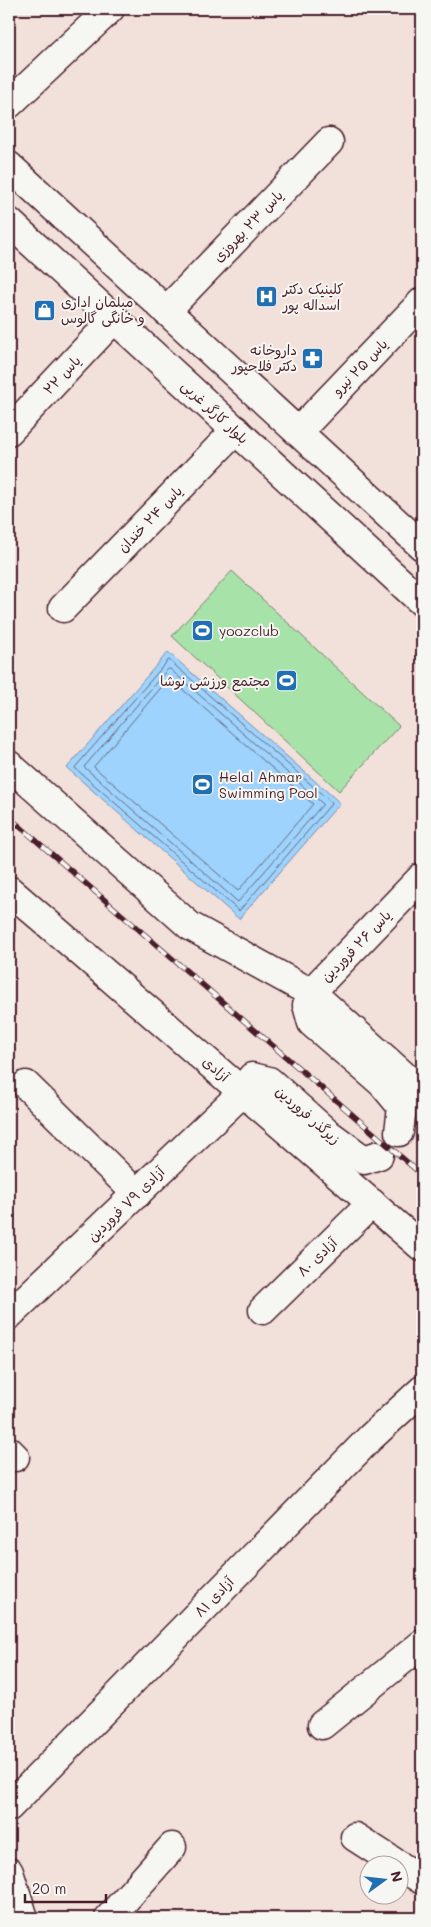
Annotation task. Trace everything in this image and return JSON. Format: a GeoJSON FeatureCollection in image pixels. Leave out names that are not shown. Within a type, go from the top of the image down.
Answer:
{"type":"FeatureCollection","features":[{"type":"Feature","properties":{"kind":"street"},"geometry":{"type":"LineString","coordinates":[[9,104],[110,9]]}},
{"type":"Feature","properties":{"kind":"street","name":"یاس ۲۳ بهروزی"},"geometry":{"type":"LineString","coordinates":[[166,311],[329,142]]}},
{"type":"Feature","properties":{"kind":"street"},"geometry":{"type":"LineString","coordinates":[[9,166],[422,546]]}},
{"type":"Feature","properties":{"kind":"street","name":"بلوار کارگر غربی"},"geometry":{"type":"LineString","coordinates":[[9,222],[422,602]]}},
{"type":"Feature","properties":{"kind":"street","name":"یاس ۲۵ نیرو"},"geometry":{"type":"LineString","coordinates":[[298,432],[422,302]]}},
{"type":"Feature","properties":{"kind":"street","name":"یاس ۲۲"},"geometry":{"type":"LineString","coordinates":[[9,431],[114,319]]}},
{"type":"Feature","properties":{"kind":"street","name":"یاس ۲۴ خندان"},"geometry":{"type":"LineString","coordinates":[[64,608],[236,430]]}},
{"type":"Feature","properties":{"kind":"street"},"geometry":{"type":"LineString","coordinates":[[9,765],[190,926],[313,994],[422,1092]]}},
{"type":"Feature","properties":{"kind":"street","name":"یاس ۲۶ فروردین"},"geometry":{"type":"LineString","coordinates":[[399,1132],[402,1107],[382,1083],[312,1023],[307,1006],[316,987],[422,877]]}},
{"type":"Feature","properties":{"kind":"street","name":"آزادی"},"geometry":{"type":"LineString","coordinates":[[9,890],[422,1247]]}},
{"type":"Feature","properties":{"kind":"street","name":"زیرگذر فروردین"},"geometry":{"type":"LineString","coordinates":[[243,1092],[252,1077],[269,1081],[326,1132],[364,1160],[379,1155]]}},
{"type":"Feature","properties":{"kind":"street"},"geometry":{"type":"LineString","coordinates":[[26,1085],[137,1194]]}},
{"type":"Feature","properties":{"kind":"street","name":"آزادی ۷۹ فروردین"},"geometry":{"type":"LineString","coordinates":[[9,1316],[243,1092]]}},
{"type":"Feature","properties":{"kind":"street","name":"آزادی ۸۰"},"geometry":{"type":"LineString","coordinates":[[263,1310],[372,1203]]}},
{"type":"Feature","properties":{"kind":"street","name":"آزادی ۸۱"},"geometry":{"type":"LineString","coordinates":[[9,1807],[370,1438],[422,1390]]}},
{"type":"Feature","properties":{"kind":"street"},"geometry":{"type":"LineString","coordinates":[[322,1725],[422,1644]]}},
{"type":"Feature","properties":{"kind":"street"},"geometry":{"type":"LineString","coordinates":[[354,1837],[422,1880]]}},
{"type":"Feature","properties":{"kind":"street"},"geometry":{"type":"LineString","coordinates":[[109,1918],[172,1847]]}},
{"type":"Feature","properties":{"kind":"street"},"geometry":{"type":"LineString","coordinates":[[9,1872],[24,1918]]}},
{"type":"Feature","properties":{"kind":"green space","name":"مجتمع ورزشی نوشا"},"geometry":{"type":"Polygon","coordinates":[[[232,571],[399,726],[339,791],[172,636],[232,571]]]}},
{"type":"Feature","properties":{"kind":"water","name":"Helal Ahmar Swimming Pool"},"geometry":{"type":"Polygon","coordinates":[[[168,652],[340,803],[239,919],[67,768],[168,652]]]}},
{"type":"Feature","properties":{"kind":"railway"},"geometry":{"type":"LineString","coordinates":[[9,817],[422,1175]]}},
{"type":"Feature","properties":{"kind":"place","name":"کلینیک دکتر اسداله پور"},"geometry":{"type":"Point","coordinates":[267,297]}},
{"type":"Feature","properties":{"kind":"place","name":"مبلمان اداری و خانگی گالوس"},"geometry":{"type":"Point","coordinates":[45,310]}},
{"type":"Feature","properties":{"kind":"place","name":"داروخانه دکتر فلاحپور"},"geometry":{"type":"Point","coordinates":[313,358]}},
{"type":"Feature","properties":{"kind":"place","name":"yoozclub"},"geometry":{"type":"Point","coordinates":[203,631]}},
{"type":"Feature","properties":{"kind":"place","name":"مجتمع ورزشی نوشا"},"geometry":{"type":"Point","coordinates":[286,681]}},
{"type":"Feature","properties":{"kind":"place","name":"Helal Ahmar Swimming Pool"},"geometry":{"type":"Point","coordinates":[203,785]}}]}
